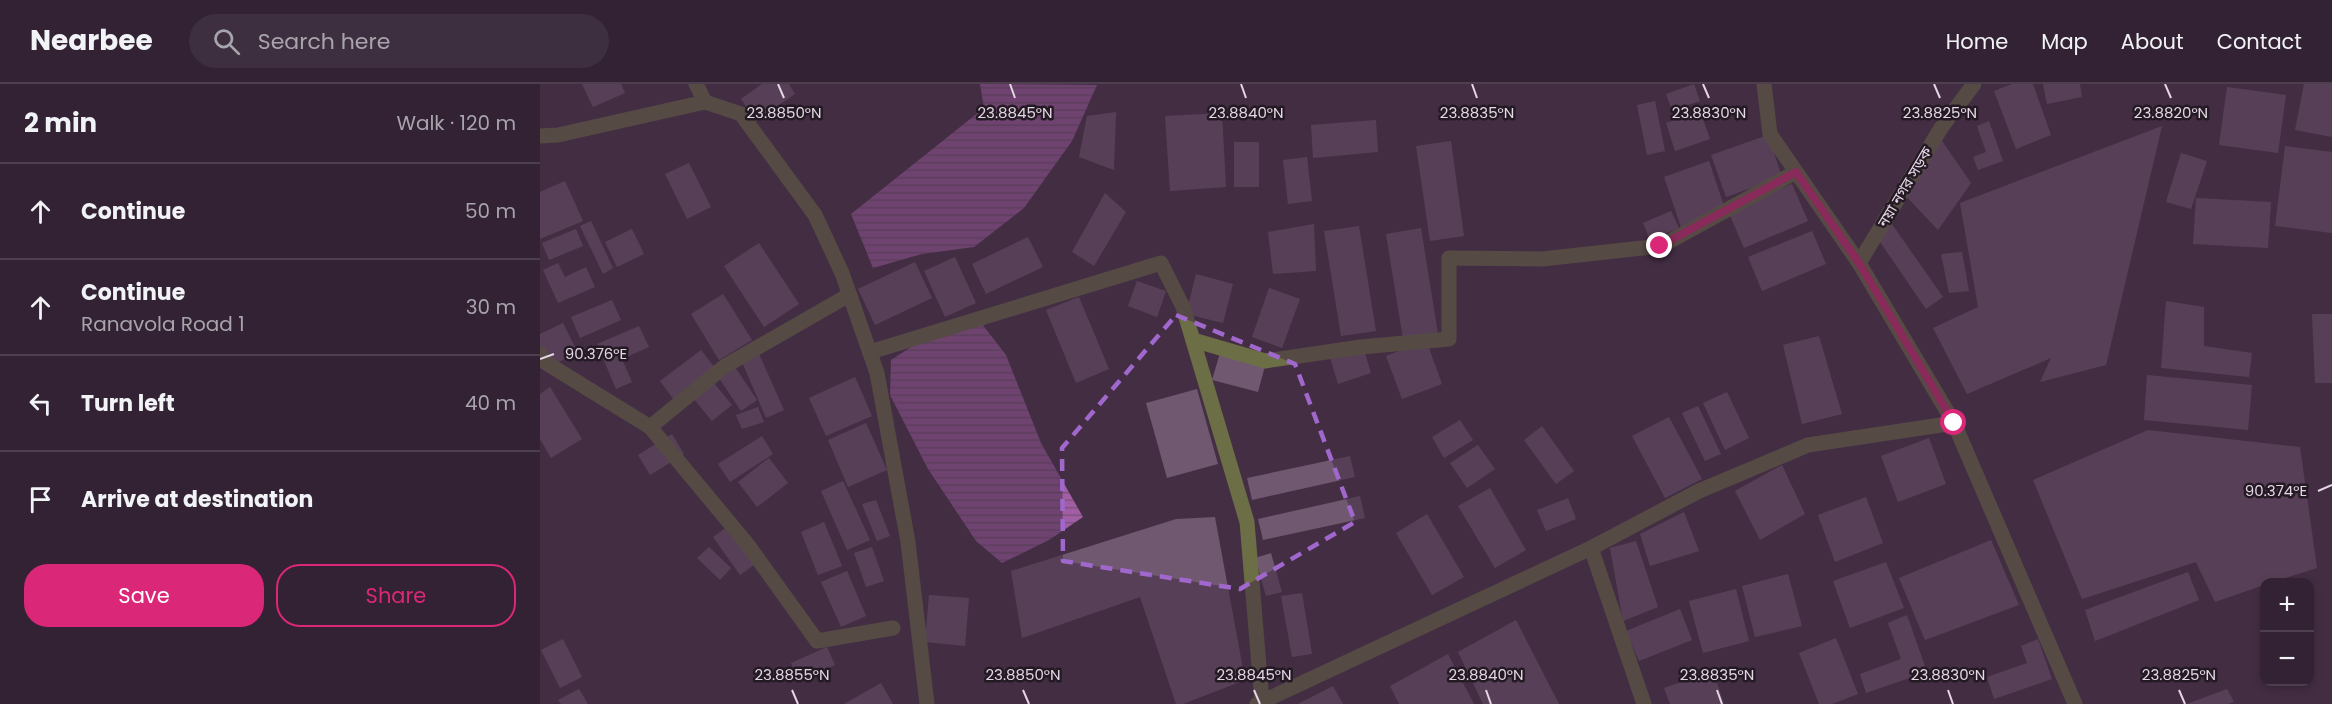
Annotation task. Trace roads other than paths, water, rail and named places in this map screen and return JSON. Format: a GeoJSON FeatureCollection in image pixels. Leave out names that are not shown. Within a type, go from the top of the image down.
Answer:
{"type":"FeatureCollection","features":[{"type":"Feature","properties":{"kind":"street"},"geometry":{"type":"LineString","coordinates":[[696,84],[705,102]]}},
{"type":"Feature","properties":{"kind":"street"},"geometry":{"type":"LineString","coordinates":[[1764,84],[1770,134],[1859,263],[1954,423],[2075,704]]}},
{"type":"Feature","properties":{"kind":"street","name":"নয়া নগর সড়ক"},"geometry":{"type":"LineString","coordinates":[[1859,263],[1941,128],[1974,84]]}},
{"type":"Feature","properties":{"kind":"street"},"geometry":{"type":"LineString","coordinates":[[540,136],[558,135],[705,102],[741,114],[815,215],[842,273],[877,373],[908,542],[927,704]]}},
{"type":"Feature","properties":{"kind":"street"},"geometry":{"type":"LineString","coordinates":[[1193,340],[1265,361],[1361,347],[1449,339],[1449,258],[1542,259],[1660,246],[1796,172]]}},
{"type":"Feature","properties":{"kind":"street"},"geometry":{"type":"LineString","coordinates":[[870,352],[1161,263],[1183,307],[1247,522],[1260,703],[1591,548],[1699,491],[1809,445],[1954,423]]}},
{"type":"Feature","properties":{"kind":"street"},"geometry":{"type":"LineString","coordinates":[[650,427],[725,366],[849,295]]}},
{"type":"Feature","properties":{"kind":"street"},"geometry":{"type":"LineString","coordinates":[[540,354],[543,361],[650,427],[747,545],[817,641],[893,628]]}},
{"type":"Feature","properties":{"kind":"street"},"geometry":{"type":"LineString","coordinates":[[1591,548],[1644,704]]}}]}
